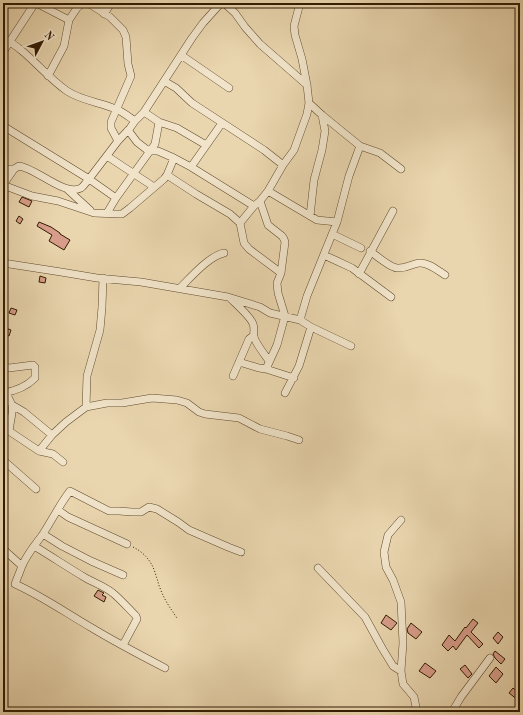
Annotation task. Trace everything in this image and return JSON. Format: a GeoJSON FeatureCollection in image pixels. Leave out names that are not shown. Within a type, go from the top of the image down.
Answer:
{"type":"FeatureCollection","features":[{"type":"Feature","properties":{"kind":"street"},"geometry":{"type":"LineString","coordinates":[[3,52],[6,40],[35,3],[69,20]]}},
{"type":"Feature","properties":{"kind":"street"},"geometry":{"type":"LineString","coordinates":[[48,76],[64,46],[69,20],[77,8],[83,3]]}},
{"type":"Feature","properties":{"kind":"street"},"geometry":{"type":"LineString","coordinates":[[88,3],[110,17],[123,30],[126,37],[128,64],[132,76],[111,122],[111,128],[118,141]]}},
{"type":"Feature","properties":{"kind":"street"},"geometry":{"type":"LineString","coordinates":[[104,14],[111,3]]}},
{"type":"Feature","properties":{"kind":"street"},"geometry":{"type":"LineString","coordinates":[[66,189],[72,190],[85,185],[118,141],[144,112],[203,23],[223,3],[235,13],[260,44],[307,86]]}},
{"type":"Feature","properties":{"kind":"street"},"geometry":{"type":"LineString","coordinates":[[240,223],[268,191],[283,165],[294,150],[307,114],[309,103],[307,86],[302,59],[294,35],[294,26],[300,3]]}},
{"type":"Feature","properties":{"kind":"street"},"geometry":{"type":"LineString","coordinates":[[6,40],[48,76],[75,96],[116,110],[135,121]]}},
{"type":"Feature","properties":{"kind":"street"},"geometry":{"type":"LineString","coordinates":[[181,55],[229,88]]}},
{"type":"Feature","properties":{"kind":"street"},"geometry":{"type":"LineString","coordinates":[[164,81],[176,88],[192,103],[264,150],[283,165]]}},
{"type":"Feature","properties":{"kind":"street"},"geometry":{"type":"LineString","coordinates":[[309,103],[360,146],[380,153],[401,169]]}},
{"type":"Feature","properties":{"kind":"street"},"geometry":{"type":"LineString","coordinates":[[144,112],[159,122],[177,128],[206,145]]}},
{"type":"Feature","properties":{"kind":"street"},"geometry":{"type":"LineString","coordinates":[[310,216],[314,180],[322,150],[325,131],[322,115]]}},
{"type":"Feature","properties":{"kind":"street"},"geometry":{"type":"LineString","coordinates":[[107,213],[133,173],[155,144],[159,122]]}},
{"type":"Feature","properties":{"kind":"street"},"geometry":{"type":"LineString","coordinates":[[191,167],[222,123]]}},
{"type":"Feature","properties":{"kind":"street"},"geometry":{"type":"LineString","coordinates":[[3,126],[89,179],[116,198]]}},
{"type":"Feature","properties":{"kind":"street"},"geometry":{"type":"LineString","coordinates":[[128,130],[137,142],[150,151],[158,151],[174,158],[254,206]]}},
{"type":"Feature","properties":{"kind":"street"},"geometry":{"type":"LineString","coordinates":[[300,320],[307,296],[338,222],[349,176],[360,146]]}},
{"type":"Feature","properties":{"kind":"street"},"geometry":{"type":"LineString","coordinates":[[107,156],[154,187]]}},
{"type":"Feature","properties":{"kind":"street"},"geometry":{"type":"LineString","coordinates":[[94,213],[66,189],[24,166],[19,166],[14,169],[4,178],[3,185],[32,196],[58,201],[94,213],[122,214],[164,179],[174,158]]}},
{"type":"Feature","properties":{"kind":"street"},"geometry":{"type":"LineString","coordinates":[[3,169],[14,169]]}},
{"type":"Feature","properties":{"kind":"street"},"geometry":{"type":"LineString","coordinates":[[167,175],[230,214],[240,223],[244,243],[249,249],[281,273]]}},
{"type":"Feature","properties":{"kind":"street"},"geometry":{"type":"LineString","coordinates":[[268,191],[318,220],[338,222]]}},
{"type":"Feature","properties":{"kind":"street"},"geometry":{"type":"LineString","coordinates":[[260,201],[268,225],[284,239],[284,250],[278,283],[278,293],[285,316],[277,345],[266,369]]}},
{"type":"Feature","properties":{"kind":"street"},"geometry":{"type":"LineString","coordinates":[[359,274],[393,211]]}},
{"type":"Feature","properties":{"kind":"street"},"geometry":{"type":"LineString","coordinates":[[332,234],[361,248]]}},
{"type":"Feature","properties":{"kind":"street"},"geometry":{"type":"LineString","coordinates":[[370,252],[391,266],[397,268],[419,263],[435,268],[445,275]]}},
{"type":"Feature","properties":{"kind":"street"},"geometry":{"type":"LineString","coordinates":[[180,288],[211,259],[224,253]]}},
{"type":"Feature","properties":{"kind":"street"},"geometry":{"type":"LineString","coordinates":[[324,255],[352,268],[391,297]]}},
{"type":"Feature","properties":{"kind":"street"},"geometry":{"type":"LineString","coordinates":[[3,263],[103,278],[141,282],[228,297],[260,307],[270,313],[300,320],[352,346]]}},
{"type":"Feature","properties":{"kind":"street"},"geometry":{"type":"LineString","coordinates":[[86,407],[87,376],[100,330],[103,278]]}},
{"type":"Feature","properties":{"kind":"street"},"geometry":{"type":"LineString","coordinates":[[228,297],[246,314],[254,326],[253,336],[250,339],[233,376]]}},
{"type":"Feature","properties":{"kind":"street"},"geometry":{"type":"LineString","coordinates":[[285,394],[300,366],[311,326]]}},
{"type":"Feature","properties":{"kind":"street"},"geometry":{"type":"LineString","coordinates":[[253,336],[269,361]]}},
{"type":"Feature","properties":{"kind":"street"},"geometry":{"type":"LineString","coordinates":[[239,362],[294,378]]}},
{"type":"Feature","properties":{"kind":"street"},"geometry":{"type":"LineString","coordinates":[[3,366],[9,368],[33,365],[35,367],[35,378],[30,383],[19,390],[4,393],[12,404],[52,435]]}},
{"type":"Feature","properties":{"kind":"street"},"geometry":{"type":"LineString","coordinates":[[39,451],[52,435],[86,407],[152,398],[177,400],[187,403],[199,412],[205,414],[239,418],[260,429],[299,440]]}},
{"type":"Feature","properties":{"kind":"street"},"geometry":{"type":"LineString","coordinates":[[12,404],[12,413],[6,429],[39,451],[53,454],[63,462]]}},
{"type":"Feature","properties":{"kind":"street"},"geometry":{"type":"LineString","coordinates":[[3,460],[36,489]]}},
{"type":"Feature","properties":{"kind":"street"},"geometry":{"type":"LineString","coordinates":[[165,668],[92,629],[31,591],[15,584],[25,558],[43,534],[70,490],[109,511],[140,512],[149,507],[157,509],[173,518],[189,530],[241,552]]}},
{"type":"Feature","properties":{"kind":"street"},"geometry":{"type":"LineString","coordinates":[[58,510],[127,544]]}},
{"type":"Feature","properties":{"kind":"street"},"geometry":{"type":"LineString","coordinates":[[401,520],[388,535],[384,552],[386,567],[401,602],[403,643],[401,671],[403,684],[414,697],[418,712]]}},
{"type":"Feature","properties":{"kind":"street"},"geometry":{"type":"LineString","coordinates":[[43,534],[85,558],[123,575]]}},
{"type":"Feature","properties":{"kind":"street"},"geometry":{"type":"LineString","coordinates":[[34,546],[92,582],[103,586],[113,593],[137,617],[123,645]]}},
{"type":"Feature","properties":{"kind":"street"},"geometry":{"type":"LineString","coordinates":[[3,549],[22,566]]}},
{"type":"Feature","properties":{"kind":"street"},"geometry":{"type":"LineString","coordinates":[[318,568],[365,616],[393,666],[401,671]]}},
{"type":"Feature","properties":{"kind":"street"},"geometry":{"type":"LineString","coordinates":[[454,710],[461,697],[490,658]]}},
{"type":"Feature","properties":{"kind":"path"},"geometry":{"type":"LineString","coordinates":[[127,544],[146,556],[152,564],[167,604],[177,618]]}},
{"type":"Feature","properties":{"kind":"building"},"geometry":{"type":"Polygon","coordinates":[[[22,197],[32,201],[29,207],[19,202],[22,197]]]}},
{"type":"Feature","properties":{"kind":"building"},"geometry":{"type":"Polygon","coordinates":[[[19,216],[23,219],[20,224],[16,221],[19,216]]]}},
{"type":"Feature","properties":{"kind":"building"},"geometry":{"type":"Polygon","coordinates":[[[39,222],[51,227],[70,240],[64,250],[49,241],[52,235],[37,226],[39,222]]]}},
{"type":"Feature","properties":{"kind":"building"},"geometry":{"type":"Polygon","coordinates":[[[40,276],[46,278],[45,283],[39,282],[40,276]]]}},
{"type":"Feature","properties":{"kind":"building"},"geometry":{"type":"Polygon","coordinates":[[[11,308],[17,310],[15,315],[9,313],[11,308]]]}},
{"type":"Feature","properties":{"kind":"building"},"geometry":{"type":"Polygon","coordinates":[[[3,327],[11,330],[9,336],[3,334],[3,327]]]}},
{"type":"Feature","properties":{"kind":"building"},"geometry":{"type":"Polygon","coordinates":[[[98,590],[104,593],[102,595],[106,597],[104,602],[94,596],[98,590]]]}},
{"type":"Feature","properties":{"kind":"building"},"geometry":{"type":"Polygon","coordinates":[[[386,615],[397,623],[391,630],[381,623],[386,615]]]}},
{"type":"Feature","properties":{"kind":"building"},"geometry":{"type":"Polygon","coordinates":[[[473,619],[478,623],[471,632],[483,644],[479,648],[467,635],[456,650],[453,646],[448,651],[442,645],[449,635],[455,641],[473,619]]]}},
{"type":"Feature","properties":{"kind":"building"},"geometry":{"type":"Polygon","coordinates":[[[411,623],[422,632],[416,639],[408,633],[407,629],[411,623]]]}},
{"type":"Feature","properties":{"kind":"building"},"geometry":{"type":"Polygon","coordinates":[[[498,632],[503,637],[498,644],[493,638],[498,632]]]}},
{"type":"Feature","properties":{"kind":"building"},"geometry":{"type":"Polygon","coordinates":[[[495,651],[505,659],[501,664],[493,654],[495,651]]]}},
{"type":"Feature","properties":{"kind":"building"},"geometry":{"type":"Polygon","coordinates":[[[425,663],[436,671],[430,678],[419,671],[425,663]]]}},
{"type":"Feature","properties":{"kind":"building"},"geometry":{"type":"Polygon","coordinates":[[[465,665],[472,674],[468,678],[460,669],[465,665]]]}},
{"type":"Feature","properties":{"kind":"building"},"geometry":{"type":"Polygon","coordinates":[[[496,667],[503,674],[496,683],[489,676],[496,667]]]}},
{"type":"Feature","properties":{"kind":"building"},"geometry":{"type":"Polygon","coordinates":[[[513,688],[520,694],[518,700],[509,693],[513,688]]]}}]}
